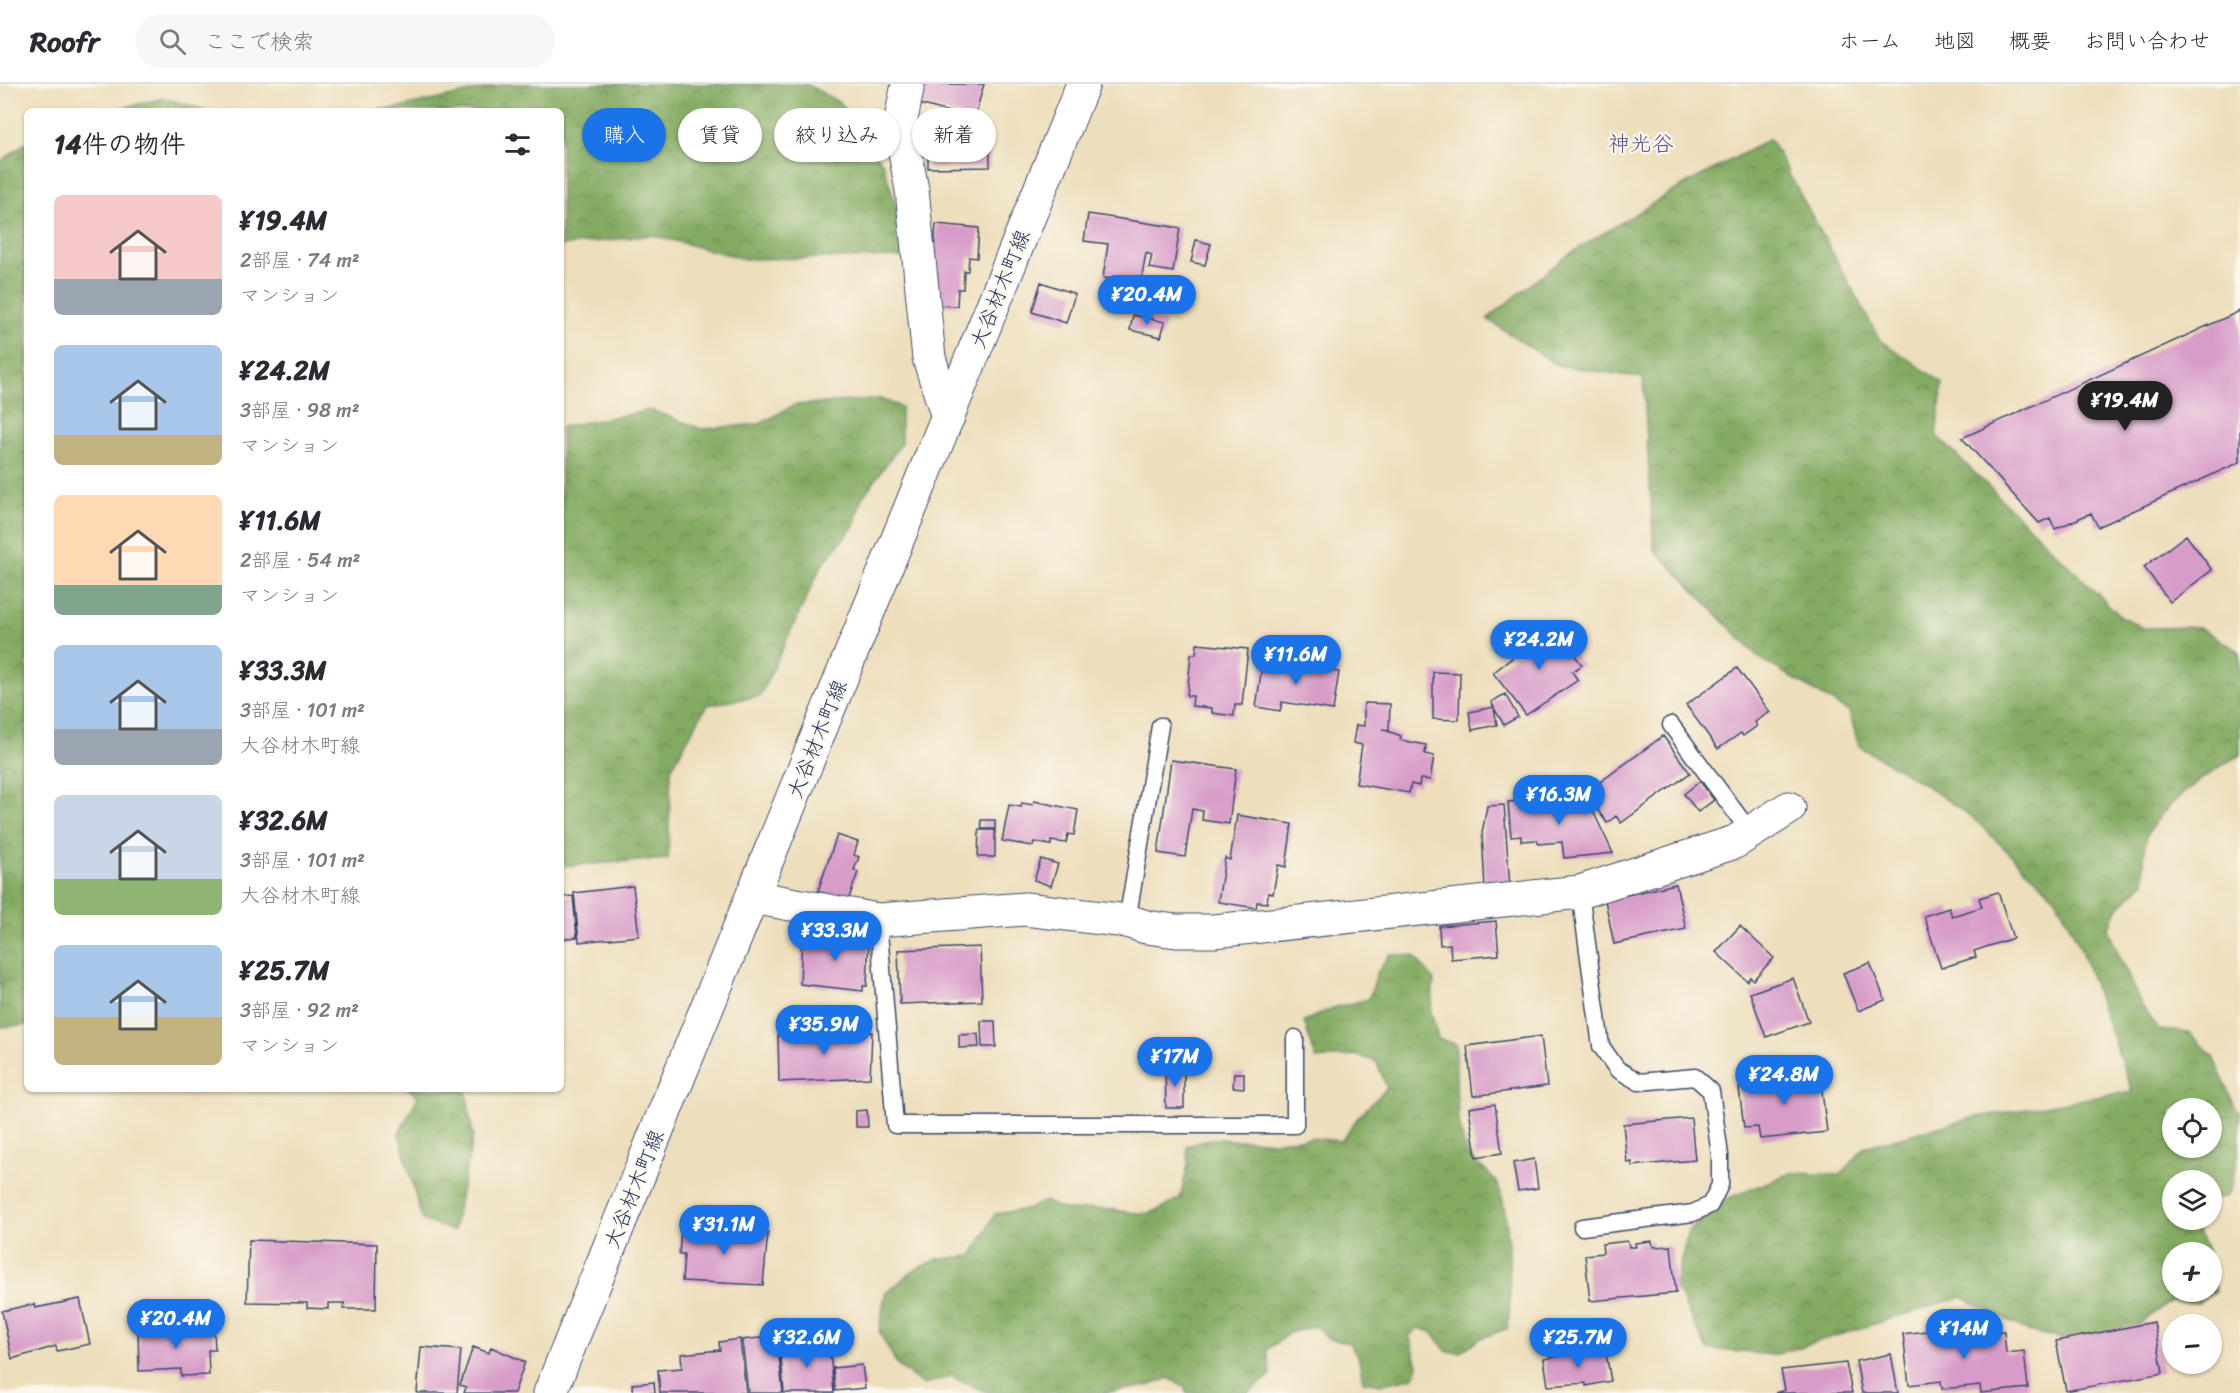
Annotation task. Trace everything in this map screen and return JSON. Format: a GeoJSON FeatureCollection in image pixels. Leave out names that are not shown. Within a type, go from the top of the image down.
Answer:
{"type":"FeatureCollection","features":[{"type":"Feature","properties":{"kind":"street"},"geometry":{"type":"LineString","coordinates":[[908,84],[900,125],[912,190],[929,358],[948,417]]}},
{"type":"Feature","properties":{"kind":"street","name":"大谷材木町線"},"geometry":{"type":"LineString","coordinates":[[550,1393],[1083,84]]}},
{"type":"Feature","properties":{"kind":"street"},"geometry":{"type":"LineString","coordinates":[[752,897],[878,920],[1025,909],[1127,921],[1176,931],[1214,931],[1580,892],[1736,842],[1789,808]]}},
{"type":"Feature","properties":{"kind":"lane"},"geometry":{"type":"LineString","coordinates":[[1671,725],[1750,832]]}},
{"type":"Feature","properties":{"kind":"lane"},"geometry":{"type":"LineString","coordinates":[[1127,921],[1160,726]]}},
{"type":"Feature","properties":{"kind":"lane"},"geometry":{"type":"LineString","coordinates":[[1580,892],[1601,1046],[1617,1069],[1639,1082],[1695,1077],[1711,1091],[1720,1155],[1719,1185],[1710,1205],[1693,1214],[1582,1227]]}},
{"type":"Feature","properties":{"kind":"lane"},"geometry":{"type":"LineString","coordinates":[[878,920],[895,1125],[1295,1125],[1295,1038]]}},
{"type":"Feature","properties":{"kind":"green space"},"geometry":{"type":"Polygon","coordinates":[[[507,84],[806,84],[841,103],[844,108],[774,108],[774,162],[882,162],[912,257],[745,259],[652,235],[564,246],[564,108],[394,108],[507,84]]]}},
{"type":"Feature","properties":{"kind":"green space"},"geometry":{"type":"Polygon","coordinates":[[[164,98],[199,108],[121,108],[164,98]]]}},
{"type":"Feature","properties":{"kind":"green space"},"geometry":{"type":"Polygon","coordinates":[[[1770,139],[1880,340],[1943,383],[1936,435],[2119,615],[2143,628],[2199,627],[2240,652],[2240,755],[2190,788],[2156,821],[2145,843],[2144,883],[2117,909],[2108,930],[2142,1006],[2159,1030],[2188,1032],[2213,1057],[2237,1111],[2240,1112],[2235,1175],[2227,1196],[2222,1198],[2222,1170],[2162,1170],[2162,1230],[2197,1230],[2203,1242],[2162,1242],[2162,1302],[2170,1302],[2136,1326],[2083,1344],[2029,1331],[1961,1297],[1774,1355],[1707,1349],[1675,1286],[1688,1231],[1729,1198],[1791,1173],[1841,1175],[1865,1147],[1972,1118],[2132,1091],[2080,947],[2056,898],[1973,818],[1922,783],[1859,746],[1849,712],[1758,657],[1654,549],[1643,378],[1557,365],[1487,319],[1569,254],[1677,189],[1770,139]]]}},
{"type":"Feature","properties":{"kind":"green space"},"geometry":{"type":"Polygon","coordinates":[[[24,144],[24,1025],[0,1027],[0,162],[24,144]]]}},
{"type":"Feature","properties":{"kind":"green space"},"geometry":{"type":"Polygon","coordinates":[[[880,399],[901,407],[901,444],[862,498],[854,526],[822,565],[760,696],[707,705],[671,769],[668,859],[564,866],[564,426],[651,410],[702,429],[760,424],[794,405],[880,399]]]}},
{"type":"Feature","properties":{"kind":"green space"},"geometry":{"type":"Polygon","coordinates":[[[1390,954],[1414,956],[1434,980],[1431,1011],[1438,1039],[1456,1044],[1458,1110],[1465,1149],[1470,1157],[1496,1182],[1505,1211],[1510,1296],[1508,1328],[1479,1339],[1461,1352],[1447,1352],[1432,1332],[1418,1328],[1409,1336],[1418,1365],[1414,1377],[1383,1384],[1363,1381],[1358,1355],[1349,1343],[1327,1338],[1315,1326],[1289,1333],[1267,1350],[1271,1375],[1247,1393],[1186,1393],[1185,1387],[1169,1378],[1148,1386],[1102,1393],[988,1393],[951,1376],[924,1385],[898,1366],[879,1331],[885,1294],[914,1270],[938,1259],[972,1256],[995,1214],[1028,1209],[1045,1201],[1067,1210],[1099,1209],[1147,1213],[1156,1211],[1180,1198],[1188,1165],[1187,1146],[1210,1139],[1273,1141],[1312,1138],[1341,1141],[1359,1116],[1387,1088],[1376,1061],[1354,1055],[1316,1059],[1304,1021],[1333,1008],[1369,999],[1377,973],[1390,954]]]}},
{"type":"Feature","properties":{"kind":"green space"},"geometry":{"type":"Polygon","coordinates":[[[412,1092],[466,1092],[473,1137],[453,1231],[422,1220],[399,1133],[418,1097],[412,1092]]]}},
{"type":"Feature","properties":{"kind":"building"},"geometry":{"type":"Polygon","coordinates":[[[921,84],[984,84],[977,108],[934,108],[916,103],[921,84]]]}},
{"type":"Feature","properties":{"kind":"building"},"geometry":{"type":"Polygon","coordinates":[[[928,162],[990,162],[990,167],[928,168],[928,162]]]}},
{"type":"Feature","properties":{"kind":"building"},"geometry":{"type":"Polygon","coordinates":[[[1088,214],[1180,228],[1173,272],[1149,268],[1152,255],[1146,253],[1141,281],[1150,282],[1146,313],[1108,308],[1112,279],[1103,278],[1108,244],[1084,241],[1088,214]]]}},
{"type":"Feature","properties":{"kind":"building"},"geometry":{"type":"Polygon","coordinates":[[[936,224],[979,228],[977,258],[969,257],[968,271],[964,271],[963,289],[958,289],[957,306],[930,305],[936,224]]]}},
{"type":"Feature","properties":{"kind":"building"},"geometry":{"type":"Polygon","coordinates":[[[1196,240],[1211,244],[1205,265],[1191,262],[1196,240]]]}},
{"type":"Feature","properties":{"kind":"building"},"geometry":{"type":"Polygon","coordinates":[[[1041,282],[1075,294],[1066,323],[1032,312],[1041,282]]]}},
{"type":"Feature","properties":{"kind":"building"},"geometry":{"type":"Polygon","coordinates":[[[2240,311],[2240,462],[2098,527],[2091,513],[2055,529],[2050,518],[2039,523],[1962,438],[2240,311]]]}},
{"type":"Feature","properties":{"kind":"building"},"geometry":{"type":"Polygon","coordinates":[[[1133,315],[1165,322],[1161,337],[1130,330],[1133,315]]]}},
{"type":"Feature","properties":{"kind":"building"},"geometry":{"type":"Polygon","coordinates":[[[2186,535],[2212,570],[2170,602],[2144,567],[2186,535]]]}},
{"type":"Feature","properties":{"kind":"building"},"geometry":{"type":"Polygon","coordinates":[[[1553,626],[1582,665],[1572,672],[1578,680],[1526,715],[1493,673],[1553,626]]]}},
{"type":"Feature","properties":{"kind":"building"},"geometry":{"type":"Polygon","coordinates":[[[1197,644],[1248,649],[1242,705],[1235,705],[1234,716],[1212,713],[1212,708],[1192,706],[1193,696],[1187,696],[1191,654],[1196,654],[1197,644]]]}},
{"type":"Feature","properties":{"kind":"building"},"geometry":{"type":"Polygon","coordinates":[[[1263,660],[1339,672],[1333,710],[1282,702],[1280,711],[1256,707],[1263,660]]]}},
{"type":"Feature","properties":{"kind":"building"},"geometry":{"type":"Polygon","coordinates":[[[1737,668],[1770,712],[1755,722],[1757,726],[1743,736],[1741,733],[1718,749],[1686,705],[1737,668]]]}},
{"type":"Feature","properties":{"kind":"building"},"geometry":{"type":"Polygon","coordinates":[[[1433,672],[1460,673],[1459,720],[1433,719],[1433,672]]]}},
{"type":"Feature","properties":{"kind":"building"},"geometry":{"type":"Polygon","coordinates":[[[1505,694],[1518,717],[1504,725],[1494,708],[1497,725],[1472,730],[1469,712],[1494,707],[1491,702],[1505,694]]]}},
{"type":"Feature","properties":{"kind":"building"},"geometry":{"type":"Polygon","coordinates":[[[1364,703],[1390,704],[1389,730],[1382,729],[1401,736],[1400,740],[1426,745],[1425,754],[1434,756],[1430,780],[1420,779],[1419,786],[1411,784],[1409,793],[1356,784],[1362,745],[1353,743],[1356,725],[1364,726],[1364,703]]]}},
{"type":"Feature","properties":{"kind":"building"},"geometry":{"type":"Polygon","coordinates":[[[1663,736],[1690,773],[1621,823],[1616,816],[1607,823],[1585,793],[1663,736]]]}},
{"type":"Feature","properties":{"kind":"building"},"geometry":{"type":"Polygon","coordinates":[[[1171,760],[1236,769],[1229,824],[1202,820],[1203,811],[1192,809],[1185,857],[1158,853],[1171,760]]]}},
{"type":"Feature","properties":{"kind":"building"},"geometry":{"type":"Polygon","coordinates":[[[1700,781],[1714,800],[1698,812],[1684,794],[1700,781]]]}},
{"type":"Feature","properties":{"kind":"building"},"geometry":{"type":"Polygon","coordinates":[[[1555,798],[1555,802],[1564,802],[1565,807],[1590,805],[1613,853],[1564,858],[1562,842],[1538,844],[1537,840],[1521,841],[1521,836],[1511,837],[1508,802],[1555,798]]]}},
{"type":"Feature","properties":{"kind":"building"},"geometry":{"type":"Polygon","coordinates":[[[1034,801],[1078,810],[1074,835],[1068,834],[1066,843],[1051,841],[1051,845],[1034,842],[1033,846],[1002,841],[1009,805],[1021,807],[1022,803],[1033,805],[1034,801]]]}},
{"type":"Feature","properties":{"kind":"building"},"geometry":{"type":"Polygon","coordinates":[[[1504,805],[1510,887],[1485,889],[1482,833],[1487,806],[1504,805]]]}},
{"type":"Feature","properties":{"kind":"building"},"geometry":{"type":"Polygon","coordinates":[[[1237,815],[1292,824],[1286,867],[1278,865],[1273,894],[1268,893],[1267,903],[1257,902],[1256,908],[1218,902],[1225,858],[1230,860],[1237,815]]]}},
{"type":"Feature","properties":{"kind":"building"},"geometry":{"type":"Polygon","coordinates":[[[981,820],[995,820],[995,829],[982,829],[981,820]]]}},
{"type":"Feature","properties":{"kind":"building"},"geometry":{"type":"Polygon","coordinates":[[[979,830],[995,830],[995,857],[978,857],[979,830]]]}},
{"type":"Feature","properties":{"kind":"building"},"geometry":{"type":"Polygon","coordinates":[[[837,835],[858,842],[854,855],[859,857],[854,870],[858,872],[848,901],[818,891],[837,835]]]}},
{"type":"Feature","properties":{"kind":"building"},"geometry":{"type":"Polygon","coordinates":[[[1041,859],[1058,864],[1051,886],[1034,880],[1041,859]]]}},
{"type":"Feature","properties":{"kind":"building"},"geometry":{"type":"Polygon","coordinates":[[[1676,884],[1686,929],[1614,944],[1605,900],[1676,884]]]}},
{"type":"Feature","properties":{"kind":"building"},"geometry":{"type":"Polygon","coordinates":[[[633,886],[639,936],[579,942],[574,893],[633,886]]]}},
{"type":"Feature","properties":{"kind":"building"},"geometry":{"type":"Polygon","coordinates":[[[1998,892],[2013,938],[1974,951],[1976,957],[1941,968],[1924,916],[1949,908],[1952,916],[1982,907],[1979,898],[1998,892]]]}},
{"type":"Feature","properties":{"kind":"building"},"geometry":{"type":"Polygon","coordinates":[[[573,896],[577,937],[564,939],[564,897],[573,896]]]}},
{"type":"Feature","properties":{"kind":"building"},"geometry":{"type":"Polygon","coordinates":[[[1496,921],[1499,955],[1451,959],[1450,944],[1440,945],[1439,926],[1496,921]]]}},
{"type":"Feature","properties":{"kind":"building"},"geometry":{"type":"Polygon","coordinates":[[[1740,926],[1774,958],[1753,980],[1750,977],[1747,981],[1716,952],[1740,926]]]}},
{"type":"Feature","properties":{"kind":"building"},"geometry":{"type":"Polygon","coordinates":[[[802,936],[869,939],[867,986],[863,986],[863,991],[800,984],[802,936]]]}},
{"type":"Feature","properties":{"kind":"building"},"geometry":{"type":"Polygon","coordinates":[[[980,947],[982,1001],[900,1004],[898,950],[980,947]]]}},
{"type":"Feature","properties":{"kind":"building"},"geometry":{"type":"Polygon","coordinates":[[[1870,963],[1885,1000],[1858,1011],[1843,973],[1870,963]]]}},
{"type":"Feature","properties":{"kind":"building"},"geometry":{"type":"Polygon","coordinates":[[[1793,978],[1809,1022],[1766,1037],[1750,993],[1793,978]]]}},
{"type":"Feature","properties":{"kind":"building"},"geometry":{"type":"Polygon","coordinates":[[[981,1021],[995,1021],[996,1047],[982,1047],[981,1021]]]}},
{"type":"Feature","properties":{"kind":"building"},"geometry":{"type":"Polygon","coordinates":[[[872,1032],[870,1078],[779,1082],[778,1034],[872,1032]]]}},
{"type":"Feature","properties":{"kind":"building"},"geometry":{"type":"Polygon","coordinates":[[[978,1034],[979,1047],[959,1048],[959,1035],[978,1034]]]}},
{"type":"Feature","properties":{"kind":"building"},"geometry":{"type":"Polygon","coordinates":[[[1541,1036],[1547,1086],[1473,1096],[1467,1046],[1541,1036]]]}},
{"type":"Feature","properties":{"kind":"building"},"geometry":{"type":"Polygon","coordinates":[[[1165,1068],[1184,1068],[1184,1108],[1166,1108],[1165,1068]]]}},
{"type":"Feature","properties":{"kind":"building"},"geometry":{"type":"Polygon","coordinates":[[[1234,1073],[1244,1073],[1244,1088],[1233,1087],[1234,1073]]]}},
{"type":"Feature","properties":{"kind":"building"},"geometry":{"type":"Polygon","coordinates":[[[1787,1073],[1788,1079],[1820,1075],[1827,1132],[1760,1139],[1758,1127],[1744,1128],[1739,1088],[1753,1086],[1752,1077],[1787,1073]]]}},
{"type":"Feature","properties":{"kind":"building"},"geometry":{"type":"Polygon","coordinates":[[[1495,1104],[1502,1153],[1476,1157],[1469,1108],[1495,1104]]]}},
{"type":"Feature","properties":{"kind":"building"},"geometry":{"type":"Polygon","coordinates":[[[867,1110],[868,1127],[856,1127],[856,1111],[867,1110]]]}},
{"type":"Feature","properties":{"kind":"building"},"geometry":{"type":"Polygon","coordinates":[[[1691,1118],[1695,1160],[1632,1166],[1632,1162],[1627,1163],[1623,1124],[1691,1118]]]}},
{"type":"Feature","properties":{"kind":"building"},"geometry":{"type":"Polygon","coordinates":[[[1534,1159],[1538,1188],[1518,1191],[1513,1163],[1534,1159]]]}},
{"type":"Feature","properties":{"kind":"building"},"geometry":{"type":"Polygon","coordinates":[[[710,1227],[768,1232],[763,1285],[682,1281],[684,1254],[679,1254],[681,1229],[710,1232],[710,1227]]]}},
{"type":"Feature","properties":{"kind":"building"},"geometry":{"type":"Polygon","coordinates":[[[249,1240],[377,1244],[376,1309],[343,1309],[344,1303],[328,1303],[328,1309],[307,1308],[307,1303],[247,1302],[249,1240]]]}},
{"type":"Feature","properties":{"kind":"building"},"geometry":{"type":"Polygon","coordinates":[[[1628,1241],[1629,1247],[1636,1247],[1635,1243],[1652,1241],[1653,1247],[1671,1246],[1676,1293],[1590,1301],[1585,1255],[1603,1253],[1602,1244],[1628,1241]]]}},
{"type":"Feature","properties":{"kind":"building"},"geometry":{"type":"Polygon","coordinates":[[[80,1299],[90,1344],[57,1351],[56,1346],[12,1359],[2,1311],[34,1304],[35,1308],[80,1299]]]}},
{"type":"Feature","properties":{"kind":"building"},"geometry":{"type":"Polygon","coordinates":[[[2154,1322],[2162,1373],[2066,1391],[2056,1341],[2154,1322]]]}},
{"type":"Feature","properties":{"kind":"building"},"geometry":{"type":"Polygon","coordinates":[[[808,1325],[810,1342],[781,1345],[779,1328],[808,1325]]]}},
{"type":"Feature","properties":{"kind":"building"},"geometry":{"type":"Polygon","coordinates":[[[1973,1325],[1974,1334],[2004,1331],[2006,1353],[2024,1351],[2028,1388],[1981,1393],[1980,1385],[1942,1389],[1941,1381],[1909,1385],[1903,1334],[1973,1325]]]}},
{"type":"Feature","properties":{"kind":"building"},"geometry":{"type":"Polygon","coordinates":[[[214,1328],[215,1350],[208,1350],[209,1375],[181,1376],[181,1369],[139,1371],[138,1329],[214,1328]]]}},
{"type":"Feature","properties":{"kind":"building"},"geometry":{"type":"Polygon","coordinates":[[[777,1336],[783,1393],[748,1393],[742,1340],[777,1336]]]}},
{"type":"Feature","properties":{"kind":"building"},"geometry":{"type":"Polygon","coordinates":[[[740,1339],[746,1393],[660,1393],[658,1370],[682,1368],[681,1354],[720,1350],[719,1342],[740,1339]]]}},
{"type":"Feature","properties":{"kind":"building"},"geometry":{"type":"Polygon","coordinates":[[[829,1342],[834,1393],[784,1393],[780,1347],[829,1342]]]}},
{"type":"Feature","properties":{"kind":"building"},"geometry":{"type":"Polygon","coordinates":[[[421,1347],[461,1350],[457,1393],[417,1393],[421,1347]]]}},
{"type":"Feature","properties":{"kind":"building"},"geometry":{"type":"Polygon","coordinates":[[[473,1347],[489,1353],[491,1347],[525,1362],[514,1393],[464,1393],[466,1387],[460,1385],[473,1347]]]}},
{"type":"Feature","properties":{"kind":"building"},"geometry":{"type":"Polygon","coordinates":[[[1605,1348],[1611,1381],[1586,1386],[1586,1383],[1548,1386],[1544,1359],[1605,1348]]]}},
{"type":"Feature","properties":{"kind":"building"},"geometry":{"type":"Polygon","coordinates":[[[1891,1354],[1898,1393],[1862,1393],[1856,1361],[1891,1354]]]}},
{"type":"Feature","properties":{"kind":"building"},"geometry":{"type":"Polygon","coordinates":[[[1846,1363],[1852,1393],[1775,1393],[1785,1390],[1781,1370],[1846,1363]]]}},
{"type":"Feature","properties":{"kind":"building"},"geometry":{"type":"Polygon","coordinates":[[[862,1365],[865,1388],[835,1391],[833,1368],[862,1365]]]}},
{"type":"Feature","properties":{"kind":"building"},"geometry":{"type":"Polygon","coordinates":[[[654,1382],[655,1393],[633,1393],[632,1384],[654,1382]]]}},
{"type":"Feature","properties":{"kind":"district","name":"神光谷"},"geometry":{"type":"Point","coordinates":[1641,143]}}]}
